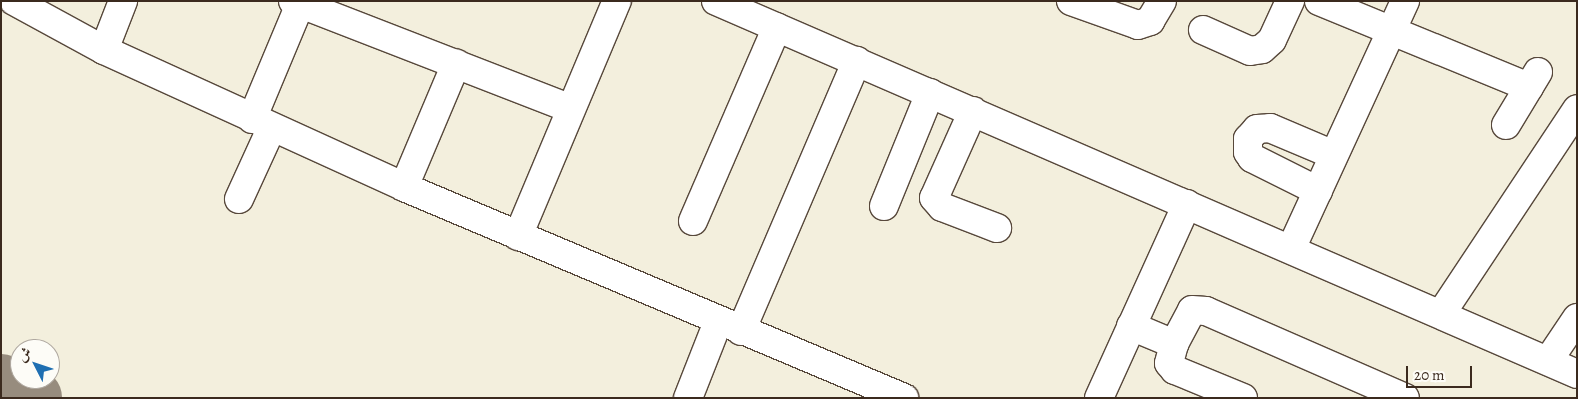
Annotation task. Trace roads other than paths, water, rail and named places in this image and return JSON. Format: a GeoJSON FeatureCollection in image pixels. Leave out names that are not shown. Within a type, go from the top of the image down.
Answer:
{"type":"FeatureCollection","features":[{"type":"Feature","properties":{"kind":"lane"},"geometry":{"type":"LineString","coordinates":[[14,1],[104,50],[404,187],[730,327],[904,398]]}},
{"type":"Feature","properties":{"kind":"lane"},"geometry":{"type":"LineString","coordinates":[[104,50],[123,1]]}},
{"type":"Feature","properties":{"kind":"lane"},"geometry":{"type":"LineString","coordinates":[[518,236],[616,1]]}},
{"type":"Feature","properties":{"kind":"lane"},"geometry":{"type":"LineString","coordinates":[[716,1],[1577,374]]}},
{"type":"Feature","properties":{"kind":"lane"},"geometry":{"type":"LineString","coordinates":[[1071,1],[1138,25],[1150,21],[1162,1]]}},
{"type":"Feature","properties":{"kind":"lane"},"geometry":{"type":"LineString","coordinates":[[1203,30],[1256,51],[1272,40],[1290,1]]}},
{"type":"Feature","properties":{"kind":"lane"},"geometry":{"type":"LineString","coordinates":[[1319,1],[1391,30],[1534,79],[1506,125]]}},
{"type":"Feature","properties":{"kind":"lane"},"geometry":{"type":"LineString","coordinates":[[1292,249],[1404,1]]}},
{"type":"Feature","properties":{"kind":"lane"},"geometry":{"type":"LineString","coordinates":[[239,199],[297,3],[571,109]]}},
{"type":"Feature","properties":{"kind":"lane"},"geometry":{"type":"LineString","coordinates":[[693,222],[777,27]]}},
{"type":"Feature","properties":{"kind":"lane"},"geometry":{"type":"LineString","coordinates":[[688,398],[730,327],[857,61]]}},
{"type":"Feature","properties":{"kind":"lane"},"geometry":{"type":"LineString","coordinates":[[404,187],[456,64]]}},
{"type":"Feature","properties":{"kind":"lane"},"geometry":{"type":"LineString","coordinates":[[884,206],[930,93]]}},
{"type":"Feature","properties":{"kind":"lane"},"geometry":{"type":"LineString","coordinates":[[1441,314],[1577,110]]}},
{"type":"Feature","properties":{"kind":"lane"},"geometry":{"type":"LineString","coordinates":[[972,111],[934,198],[942,206],[997,228]]}},
{"type":"Feature","properties":{"kind":"lane"},"geometry":{"type":"LineString","coordinates":[[1318,191],[1252,158],[1248,152],[1248,139],[1257,130],[1270,128],[1334,155]]}},
{"type":"Feature","properties":{"kind":"lane"},"geometry":{"type":"LineString","coordinates":[[1098,398],[1186,204]]}},
{"type":"Feature","properties":{"kind":"lane"},"geometry":{"type":"LineString","coordinates":[[1243,398],[1175,370],[1168,358],[1188,313],[1202,309],[1400,397]]}},
{"type":"Feature","properties":{"kind":"lane"},"geometry":{"type":"LineString","coordinates":[[1548,361],[1577,318]]}},
{"type":"Feature","properties":{"kind":"lane"},"geometry":{"type":"LineString","coordinates":[[1131,326],[1174,344]]}}]}
